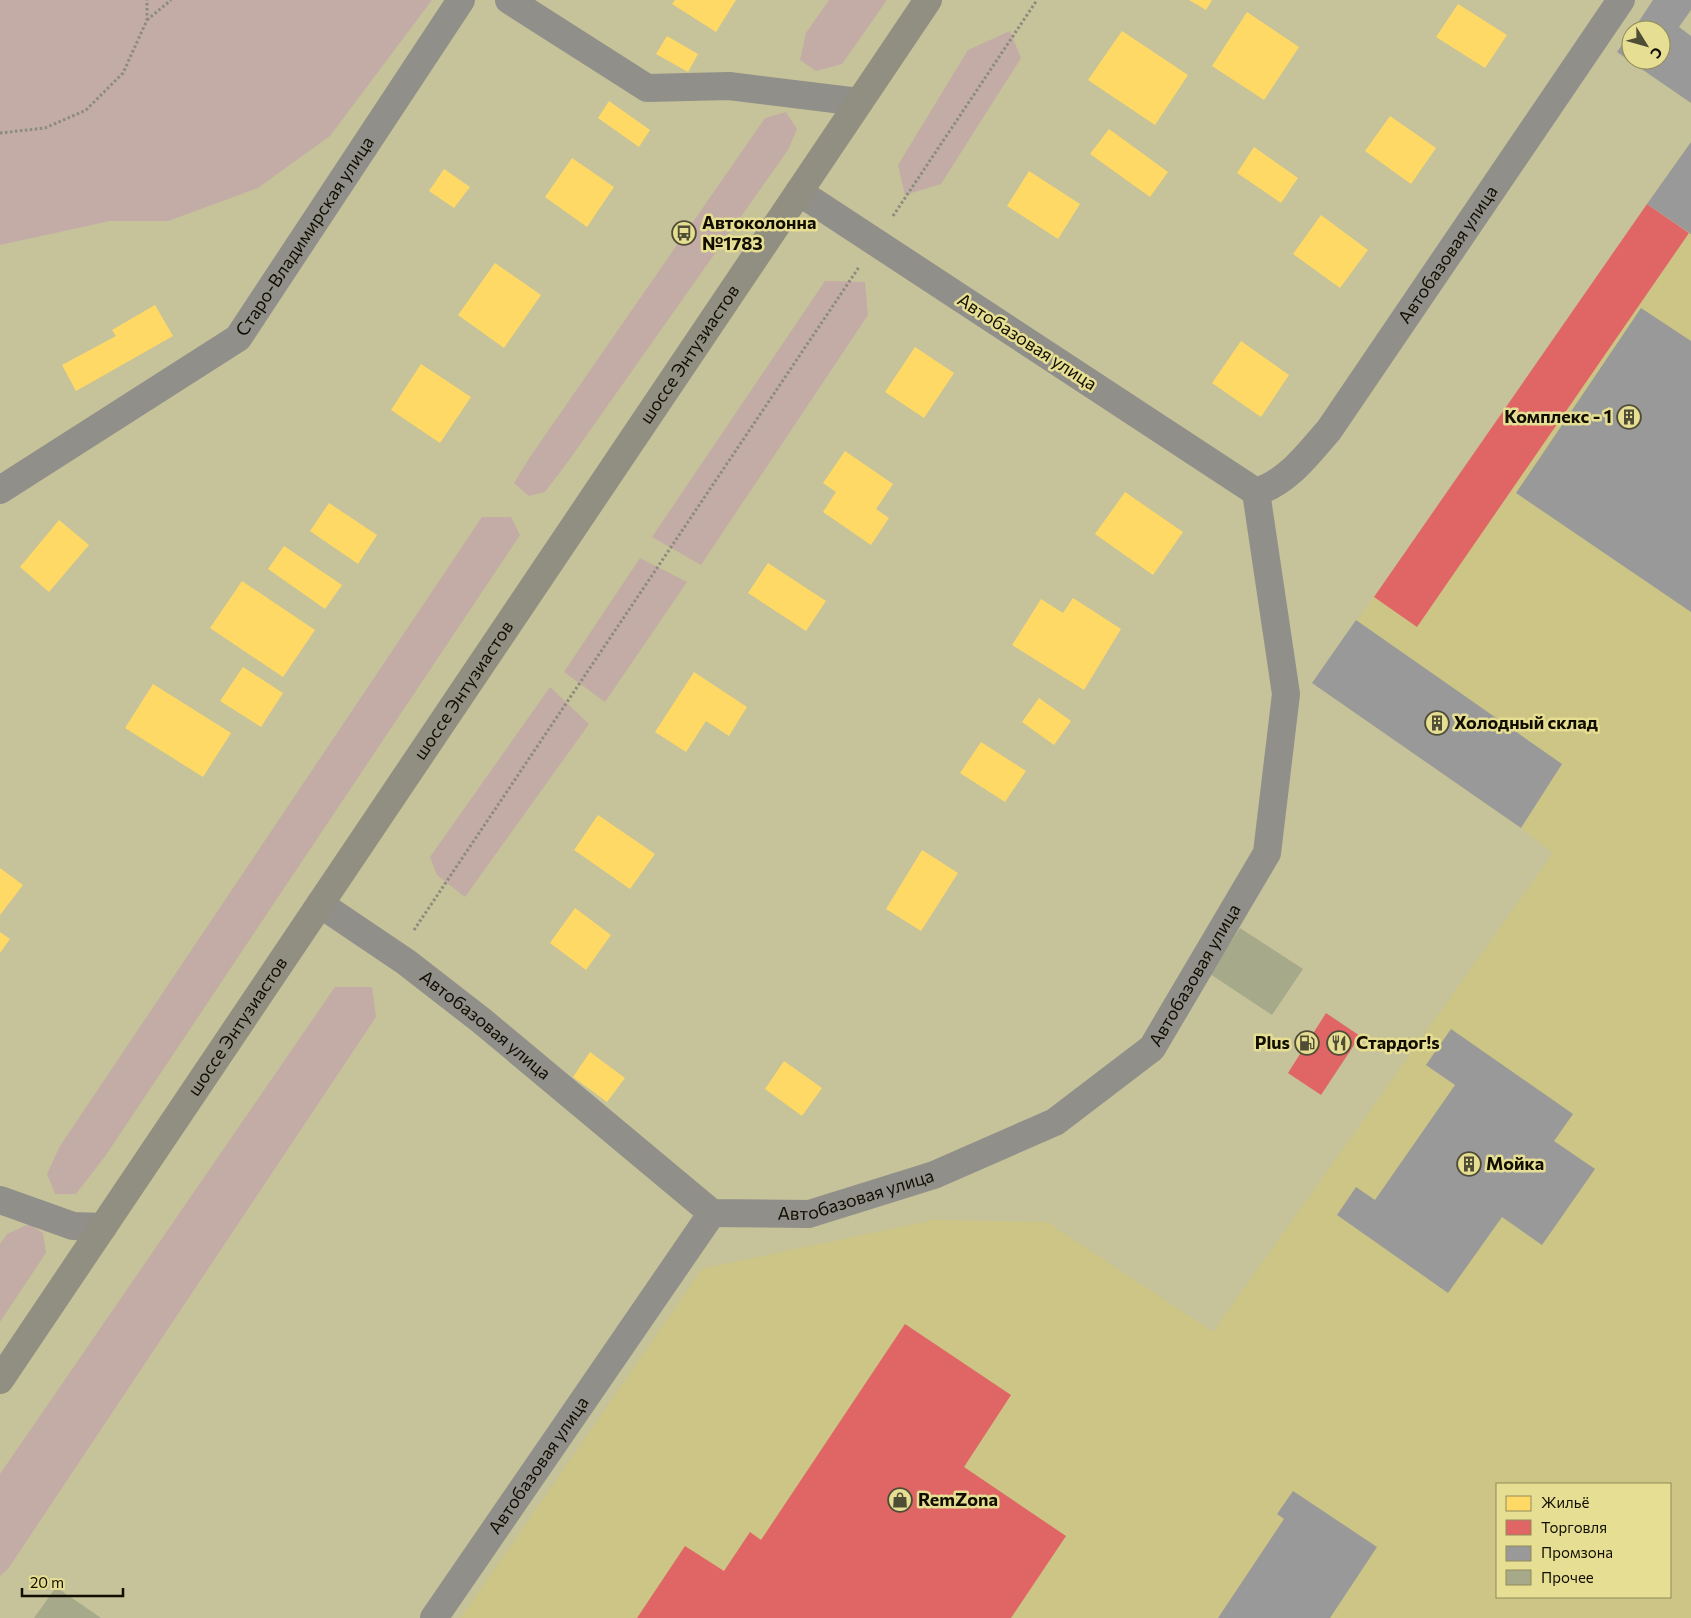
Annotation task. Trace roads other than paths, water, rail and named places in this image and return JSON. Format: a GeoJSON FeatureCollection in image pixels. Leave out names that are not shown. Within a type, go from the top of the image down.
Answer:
{"type":"FeatureCollection","features":[{"type":"Feature","properties":{"kind":"main road","name":"шоссе Энтузиастов"},"geometry":{"type":"LineString","coordinates":[[0,1380],[928,0]]}},
{"type":"Feature","properties":{"kind":"street","name":"Старо-Владимирская улица"},"geometry":{"type":"LineString","coordinates":[[0,490],[238,338],[461,0]]}},
{"type":"Feature","properties":{"kind":"street"},"geometry":{"type":"LineString","coordinates":[[508,0],[647,88],[729,86],[859,102]]}},
{"type":"Feature","properties":{"kind":"street","name":"Автобазовая улица"},"geometry":{"type":"LineString","coordinates":[[1256,492],[1268,488],[1293,471],[1329,430],[1621,0]]}},
{"type":"Feature","properties":{"kind":"street","name":"Автобазовая улица"},"geometry":{"type":"LineString","coordinates":[[320,904],[397,956],[482,1021],[712,1213],[809,1214],[934,1175],[1055,1122],[1152,1048],[1267,853],[1286,694],[1256,492],[799,192]]}},
{"type":"Feature","properties":{"kind":"street"},"geometry":{"type":"LineString","coordinates":[[0,1200],[73,1226],[103,1227]]}},
{"type":"Feature","properties":{"kind":"street","name":"Автобазовая улица"},"geometry":{"type":"LineString","coordinates":[[434,1618],[712,1213]]}},
{"type":"Feature","properties":{"kind":"place","name":"Автоколонна №1783"},"geometry":{"type":"Point","coordinates":[684,233]}},
{"type":"Feature","properties":{"kind":"place","name":"Комплекс - 1"},"geometry":{"type":"Point","coordinates":[1629,417]}},
{"type":"Feature","properties":{"kind":"place","name":"Холодный склад"},"geometry":{"type":"Point","coordinates":[1437,723]}},
{"type":"Feature","properties":{"kind":"place","name":"Plus"},"geometry":{"type":"Point","coordinates":[1307,1043]}},
{"type":"Feature","properties":{"kind":"place","name":"Стардог!s"},"geometry":{"type":"Point","coordinates":[1339,1043]}},
{"type":"Feature","properties":{"kind":"place","name":"Мойка"},"geometry":{"type":"Point","coordinates":[1469,1164]}},
{"type":"Feature","properties":{"kind":"place","name":"RemZona"},"geometry":{"type":"Point","coordinates":[900,1500]}}]}
